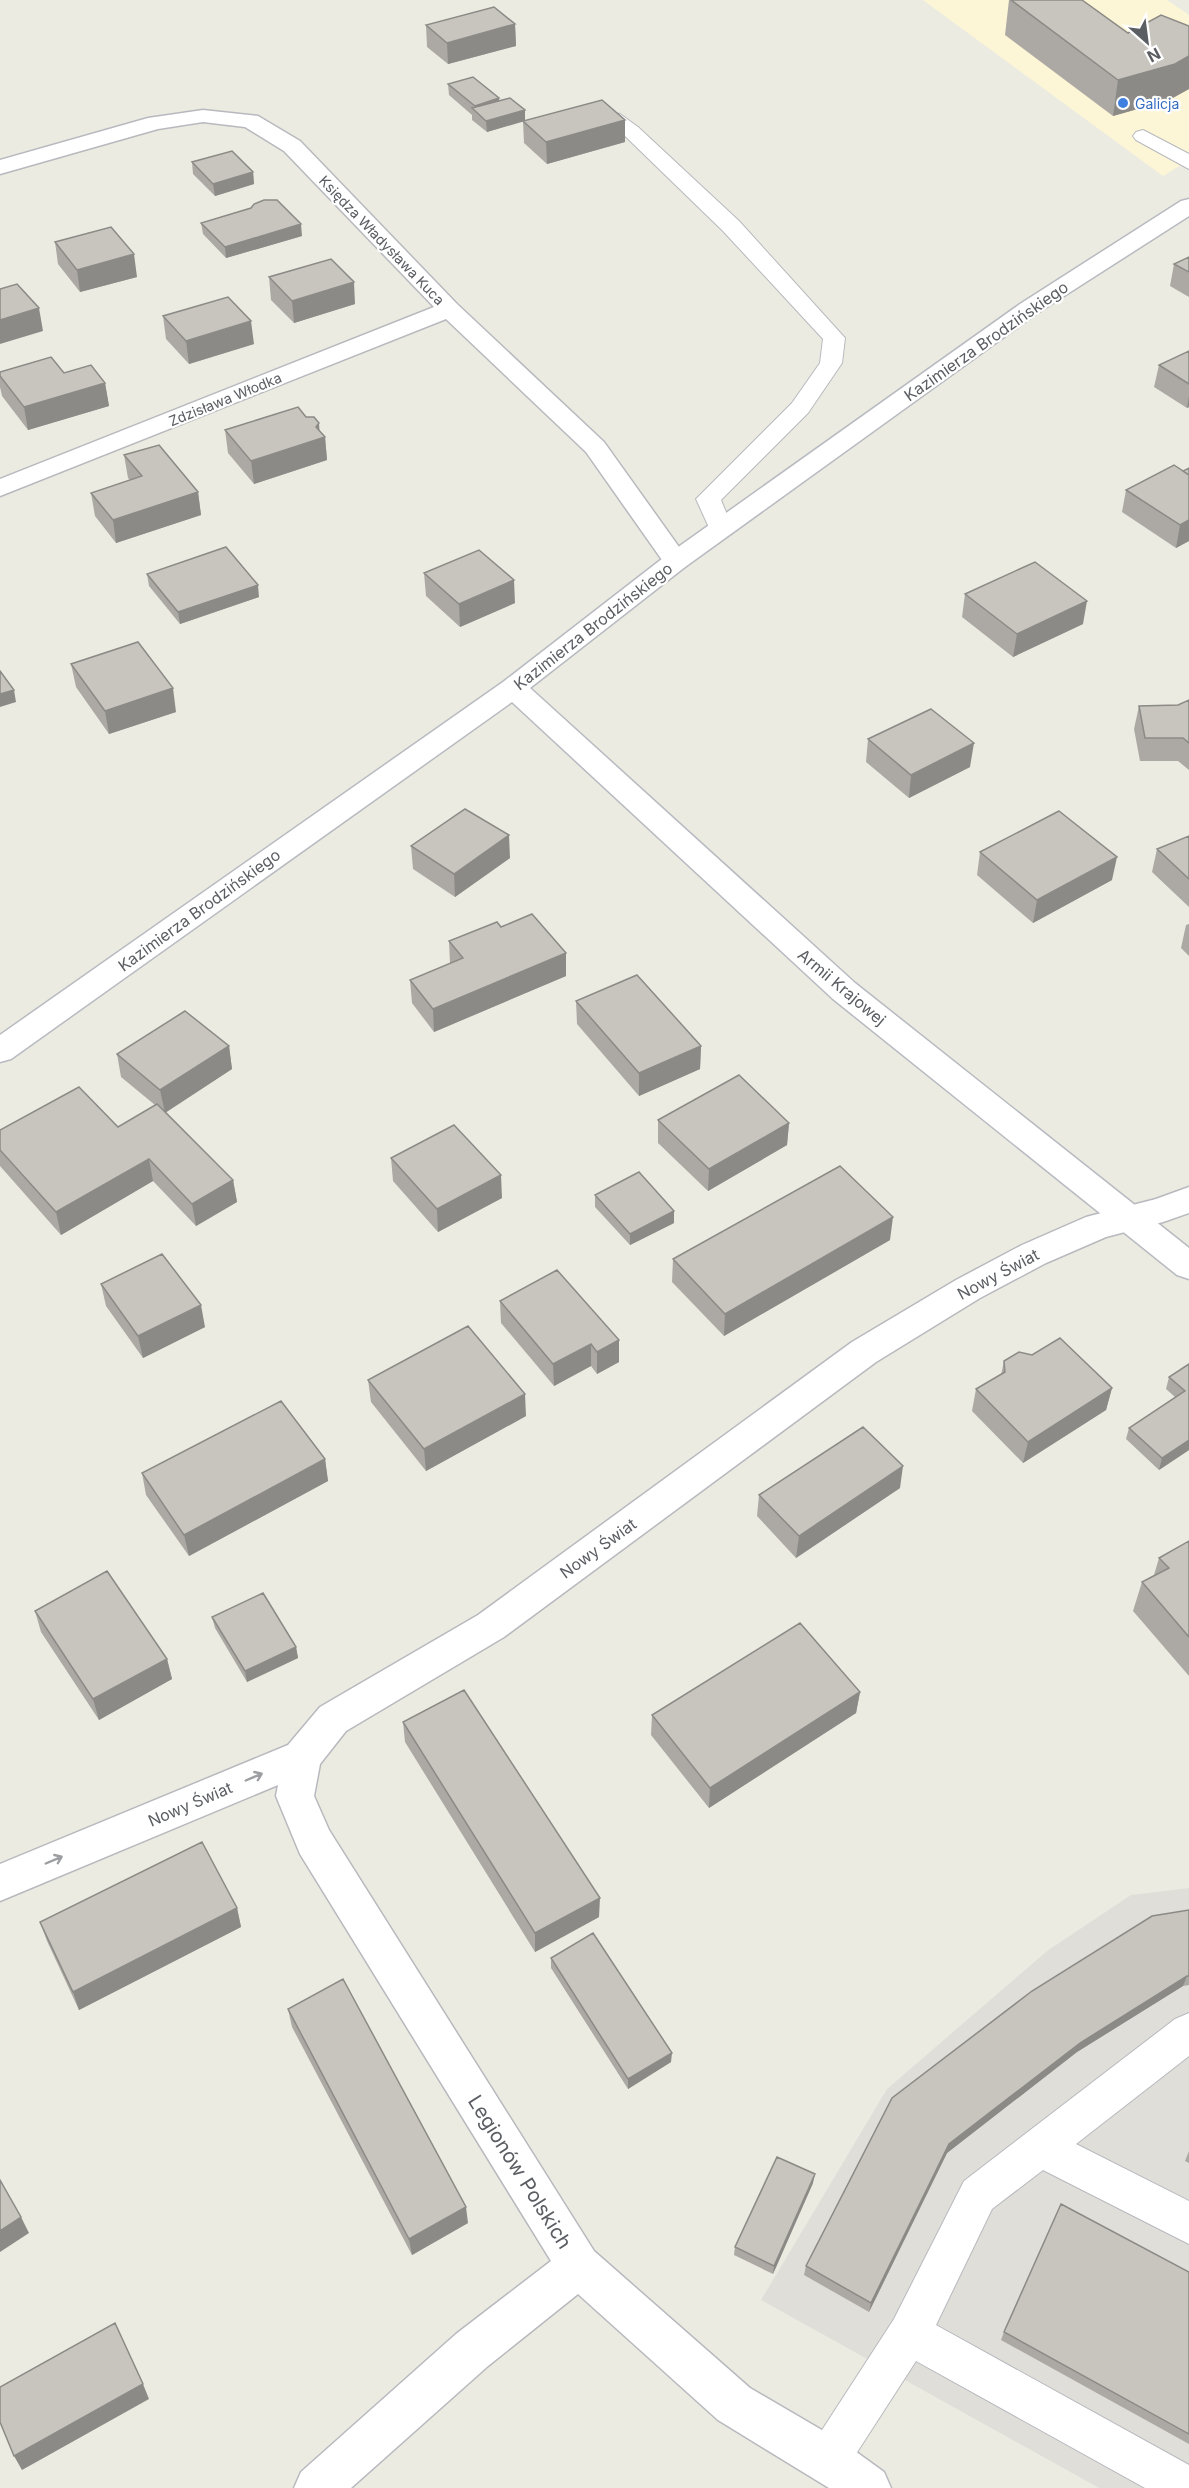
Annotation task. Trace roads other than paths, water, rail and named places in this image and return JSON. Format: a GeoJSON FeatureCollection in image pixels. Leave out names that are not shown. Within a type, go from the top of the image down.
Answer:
{"type":"FeatureCollection","features":[{"type":"Feature","properties":{"kind":"street","name":"Księdza Władysława Kuca"},"geometry":{"type":"LineString","coordinates":[[0,167],[156,123],[203,116],[250,121],[292,147],[449,309],[595,447],[676,561]]}},
{"type":"Feature","properties":{"kind":"street","name":"Kazimierza Brodzińskiego"},"geometry":{"type":"LineString","coordinates":[[0,1051],[513,688],[676,561],[1028,309],[1189,206]]}},
{"type":"Feature","properties":{"kind":"street","name":"Zdzisława Włodka"},"geometry":{"type":"LineString","coordinates":[[0,488],[449,309]]}},
{"type":"Feature","properties":{"kind":"street","name":"Armii Krajowej"},"geometry":{"type":"LineString","coordinates":[[513,688],[844,992],[1189,1266]]}},
{"type":"Feature","properties":{"kind":"street","name":"Nowy Świat"},"geometry":{"type":"LineString","coordinates":[[0,1883],[302,1757],[333,1719],[491,1626],[864,1352],[968,1289],[1034,1254],[1098,1226],[1164,1210],[1189,1199]]}},
{"type":"Feature","properties":{"kind":"street","name":"Legionów Polskich"},"geometry":{"type":"LineString","coordinates":[[302,1757],[295,1796],[314,1841],[579,2266],[734,2404],[828,2458],[868,2488]]}},
{"type":"Feature","properties":{"kind":"street"},"geometry":{"type":"LineString","coordinates":[[316,2488],[472,2350],[579,2266]]}},
{"type":"Feature","properties":{"kind":"lane"},"geometry":{"type":"LineString","coordinates":[[562,114],[613,118],[631,131],[731,226],[834,338],[831,363],[800,408],[708,499],[722,528]]}},
{"type":"Feature","properties":{"kind":"lane"},"geometry":{"type":"LineString","coordinates":[[1143,136],[1189,163]]}},
{"type":"Feature","properties":{"kind":"lane"},"geometry":{"type":"LineString","coordinates":[[828,2458],[909,2334],[978,2195],[1189,2032]]}},
{"type":"Feature","properties":{"kind":"lane"},"geometry":{"type":"LineString","coordinates":[[1039,2147],[1189,2223]]}},
{"type":"Feature","properties":{"kind":"lane"},"geometry":{"type":"LineString","coordinates":[[909,2334],[1188,2488]]}},
{"type":"Feature","properties":{"kind":"place","name":"Galicja"},"geometry":{"type":"Point","coordinates":[1123,103]}}]}
